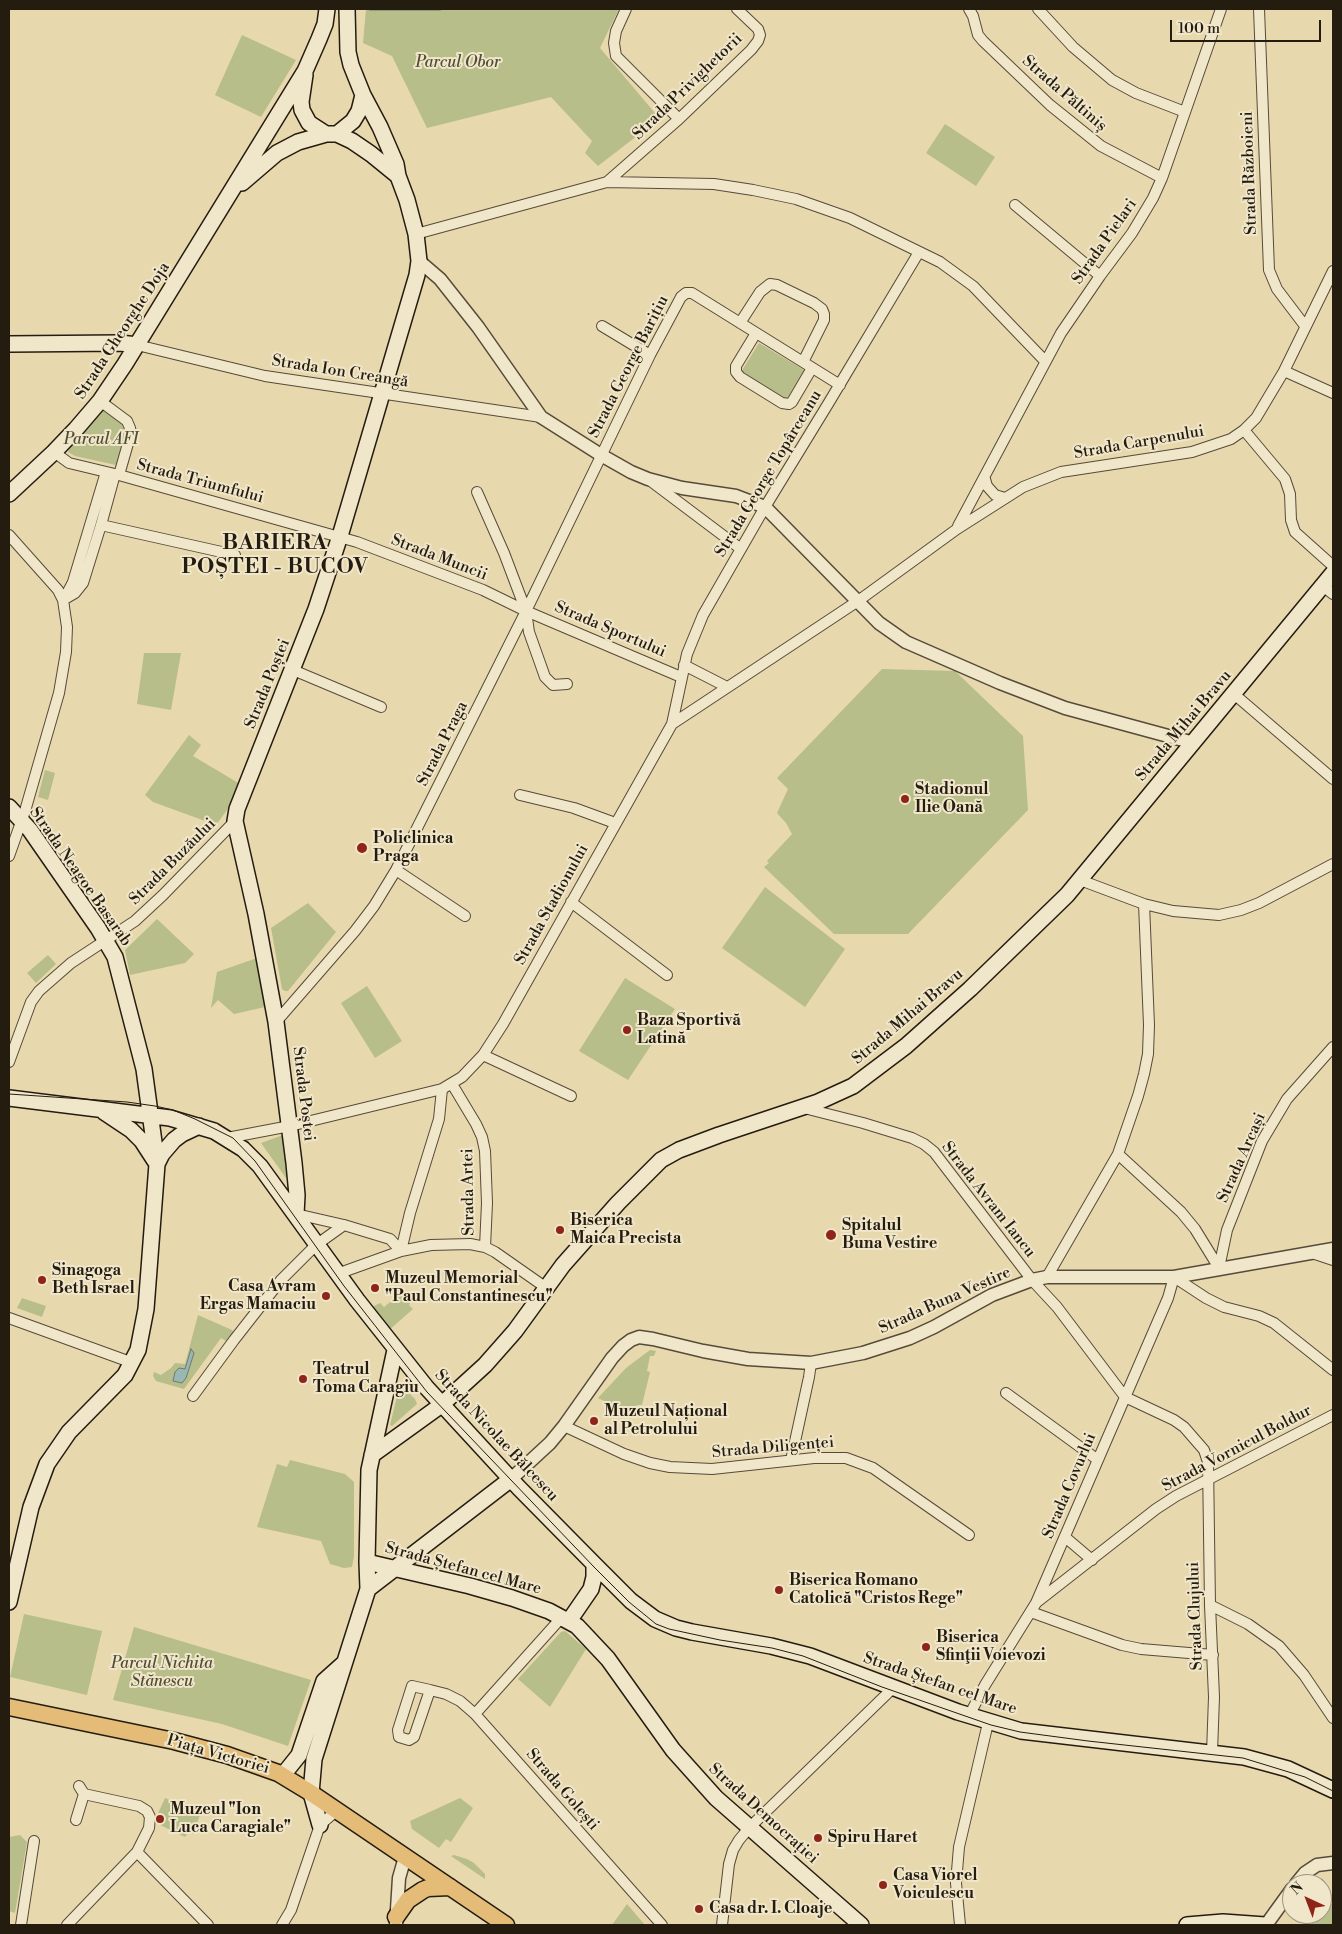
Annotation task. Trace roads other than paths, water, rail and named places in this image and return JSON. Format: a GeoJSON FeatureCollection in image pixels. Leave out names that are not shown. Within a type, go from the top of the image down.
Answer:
{"type":"FeatureCollection","features":[{"type":"Feature","properties":{"kind":"main road","name":"Strada Gheorghe Doja"},"geometry":{"type":"LineString","coordinates":[[9,494],[54,452],[100,401],[137,345],[305,72],[320,39],[327,9]]}},
{"type":"Feature","properties":{"kind":"main road","name":"Strada Poștei"},"geometry":{"type":"LineString","coordinates":[[296,1214],[297,1195],[290,1126],[276,1022],[259,930],[235,821],[237,809],[310,625],[340,536],[413,292],[419,261],[416,234],[398,176],[394,156],[363,95],[350,59],[347,37],[347,9]]}},
{"type":"Feature","properties":{"kind":"main road","name":"Strada Gheorghe Doja"},"geometry":{"type":"LineString","coordinates":[[305,72],[301,102],[302,110],[309,123],[332,134]]}},
{"type":"Feature","properties":{"kind":"main road"},"geometry":{"type":"LineString","coordinates":[[332,134],[353,121],[359,111],[363,95]]}},
{"type":"Feature","properties":{"kind":"main road","name":"Strada Gheorghe Doja"},"geometry":{"type":"LineString","coordinates":[[228,196],[277,152],[298,142],[332,134]]}},
{"type":"Feature","properties":{"kind":"main road","name":"Strada Poștei"},"geometry":{"type":"LineString","coordinates":[[332,134],[372,154],[398,176]]}},
{"type":"Feature","properties":{"kind":"main road"},"geometry":{"type":"LineString","coordinates":[[9,344],[120,343],[137,345]]}},
{"type":"Feature","properties":{"kind":"main road","name":"Strada Mihai Bravu"},"geometry":{"type":"LineString","coordinates":[[372,1455],[442,1404],[501,1348],[588,1236],[661,1160],[679,1150],[803,1107],[853,1086],[886,1062],[1011,950],[1052,911],[1080,880],[1234,694],[1328,590],[1333,573]]}},
{"type":"Feature","properties":{"kind":"main road","name":"Strada Neagoe Basarab"},"geometry":{"type":"LineString","coordinates":[[9,808],[22,821],[106,940],[115,957],[142,1061],[157,1164],[146,1309],[133,1363]]}},
{"type":"Feature","properties":{"kind":"main road","name":"Strada Nicolae Bălcescu"},"geometry":{"type":"LineString","coordinates":[[9,1098],[101,1110],[151,1114],[199,1126],[227,1138],[243,1149],[260,1166],[337,1274],[395,1350],[442,1404],[511,1479],[594,1564],[631,1601],[655,1619]]}},
{"type":"Feature","properties":{"kind":"main road"},"geometry":{"type":"LineString","coordinates":[[101,1110],[131,1130],[151,1153],[157,1164]]}},
{"type":"Feature","properties":{"kind":"main road"},"geometry":{"type":"LineString","coordinates":[[157,1164],[162,1154],[174,1140],[199,1126]]}},
{"type":"Feature","properties":{"kind":"main road"},"geometry":{"type":"LineString","coordinates":[[320,1825],[312,1793],[314,1759],[368,1589],[369,1470],[395,1350]]}},
{"type":"Feature","properties":{"kind":"main road"},"geometry":{"type":"LineString","coordinates":[[9,1602],[31,1507],[47,1464],[69,1432],[126,1375],[133,1363]]}},
{"type":"Feature","properties":{"kind":"main road"},"geometry":{"type":"LineString","coordinates":[[368,1589],[511,1479]]}},
{"type":"Feature","properties":{"kind":"main road","name":"Strada Ștefan cel Mare"},"geometry":{"type":"LineString","coordinates":[[367,1562],[478,1588],[536,1606],[569,1621]]}},
{"type":"Feature","properties":{"kind":"main road"},"geometry":{"type":"LineString","coordinates":[[569,1621],[591,1589],[594,1577],[594,1564]]}},
{"type":"Feature","properties":{"kind":"main road","name":"Strada Ștefan cel Mare"},"geometry":{"type":"LineString","coordinates":[[655,1619],[676,1628],[692,1632],[771,1646],[810,1656],[892,1689],[969,1716],[1021,1731],[1244,1757],[1262,1761],[1308,1777],[1333,1790]]}},
{"type":"Feature","properties":{"kind":"main road","name":"Strada Democrației"},"geometry":{"type":"LineString","coordinates":[[569,1621],[608,1658],[691,1772],[749,1828],[861,1925]]}},
{"type":"Feature","properties":{"kind":"main road"},"geometry":{"type":"LineString","coordinates":[[283,1775],[299,1754],[324,1681],[344,1663]]}},
{"type":"Feature","properties":{"kind":"main road","name":"Piața Victoriei"},"geometry":{"type":"LineString","coordinates":[[9,1707],[107,1726],[212,1750],[283,1775],[506,1925]]}},
{"type":"Feature","properties":{"kind":"main road"},"geometry":{"type":"LineString","coordinates":[[396,1921],[408,1900],[422,1890],[450,1887]]}},
{"type":"Feature","properties":{"kind":"main road"},"geometry":{"type":"LineString","coordinates":[[1188,1925],[1265,1925]]}},
{"type":"Feature","properties":{"kind":"street"},"geometry":{"type":"LineString","coordinates":[[626,9],[616,32],[614,43],[616,56],[679,119]]}},
{"type":"Feature","properties":{"kind":"street","name":"Strada Privighetorii"},"geometry":{"type":"LineString","coordinates":[[608,182],[679,119],[744,57],[758,41],[760,35],[758,29],[737,9]]}},
{"type":"Feature","properties":{"kind":"street","name":"Strada Păltiniș"},"geometry":{"type":"LineString","coordinates":[[969,9],[978,35],[983,42],[1055,110],[1101,146],[1162,178]]}},
{"type":"Feature","properties":{"kind":"street"},"geometry":{"type":"LineString","coordinates":[[1038,9],[1073,47],[1112,80],[1136,93],[1185,112]]}},
{"type":"Feature","properties":{"kind":"street","name":"Strada Războieni"},"geometry":{"type":"LineString","coordinates":[[1259,9],[1269,270],[1277,288],[1305,326]]}},
{"type":"Feature","properties":{"kind":"street","name":"Strada Pielari"},"geometry":{"type":"LineString","coordinates":[[858,601],[957,529],[985,479],[1045,361],[1077,308],[1140,221],[1162,178],[1218,10]]}},
{"type":"Feature","properties":{"kind":"street"},"geometry":{"type":"LineString","coordinates":[[416,234],[608,182],[714,184],[753,190],[796,199],[850,218],[940,262],[973,286],[1045,361]]}},
{"type":"Feature","properties":{"kind":"street"},"geometry":{"type":"LineString","coordinates":[[1015,205],[1100,276]]}},
{"type":"Feature","properties":{"kind":"street","name":"Strada George Topârceanu"},"geometry":{"type":"LineString","coordinates":[[672,724],[684,665],[696,628],[765,507],[919,252]]}},
{"type":"Feature","properties":{"kind":"street"},"geometry":{"type":"LineString","coordinates":[[419,261],[440,279],[478,326],[541,417],[600,456],[648,479],[682,488],[736,496],[765,507],[879,623],[899,638],[1000,683],[1065,708],[1194,743]]}},
{"type":"Feature","properties":{"kind":"street","name":"Strada Carpenului"},"geometry":{"type":"LineString","coordinates":[[957,529],[1005,498],[1036,481],[1060,472],[1192,452],[1231,439],[1256,418],[1284,371],[1333,271]]}},
{"type":"Feature","properties":{"kind":"street"},"geometry":{"type":"LineString","coordinates":[[756,333],[736,366],[736,372],[740,377],[786,405],[792,402],[808,365],[824,320],[822,309],[814,303],[777,285],[770,284],[760,292],[740,323],[808,365],[840,385]]}},
{"type":"Feature","properties":{"kind":"street","name":"Strada George Barițiu"},"geometry":{"type":"LineString","coordinates":[[600,456],[676,303],[686,293],[692,294],[740,323]]}},
{"type":"Feature","properties":{"kind":"street"},"geometry":{"type":"LineString","coordinates":[[602,326],[650,355]]}},
{"type":"Feature","properties":{"kind":"street","name":"Strada Ion Creangă"},"geometry":{"type":"LineString","coordinates":[[137,345],[265,376],[541,417]]}},
{"type":"Feature","properties":{"kind":"street"},"geometry":{"type":"LineString","coordinates":[[1284,371],[1333,393]]}},
{"type":"Feature","properties":{"kind":"street"},"geometry":{"type":"LineString","coordinates":[[64,600],[74,582],[113,473],[131,433],[127,420],[100,401]]}},
{"type":"Feature","properties":{"kind":"street"},"geometry":{"type":"LineString","coordinates":[[1244,430],[1286,479],[1290,494],[1291,520],[1295,532],[1333,566]]}},
{"type":"Feature","properties":{"kind":"street","name":"Strada Triumfului"},"geometry":{"type":"LineString","coordinates":[[54,452],[69,463],[113,473],[340,536]]}},
{"type":"Feature","properties":{"kind":"street","name":"Strada Praga"},"geometry":{"type":"LineString","coordinates":[[276,1022],[355,931],[374,906],[396,870],[526,611],[600,456]]}},
{"type":"Feature","properties":{"kind":"street"},"geometry":{"type":"LineString","coordinates":[[64,600],[83,583],[101,525],[113,473]]}},
{"type":"Feature","properties":{"kind":"street"},"geometry":{"type":"LineString","coordinates":[[648,479],[741,549]]}},
{"type":"Feature","properties":{"kind":"street"},"geometry":{"type":"LineString","coordinates":[[985,479],[995,495],[1005,498]]}},
{"type":"Feature","properties":{"kind":"street"},"geometry":{"type":"LineString","coordinates":[[477,492],[526,611],[529,632],[545,677],[553,686],[567,684]]}},
{"type":"Feature","properties":{"kind":"street"},"geometry":{"type":"LineString","coordinates":[[101,525],[235,555]]}},
{"type":"Feature","properties":{"kind":"street"},"geometry":{"type":"LineString","coordinates":[[9,535],[58,590],[64,600],[67,627],[66,652],[59,693],[22,821],[9,856]]}},
{"type":"Feature","properties":{"kind":"street","name":"Strada Muncii"},"geometry":{"type":"LineString","coordinates":[[340,536],[483,590],[526,611]]}},
{"type":"Feature","properties":{"kind":"street","name":"Strada Stadionului"},"geometry":{"type":"LineString","coordinates":[[227,1138],[290,1126],[447,1086],[473,1068],[503,1024],[672,724],[858,601]]}},
{"type":"Feature","properties":{"kind":"street","name":"Strada Sportului"},"geometry":{"type":"LineString","coordinates":[[526,611],[681,677]]}},
{"type":"Feature","properties":{"kind":"street"},"geometry":{"type":"LineString","coordinates":[[684,665],[727,687]]}},
{"type":"Feature","properties":{"kind":"street"},"geometry":{"type":"LineString","coordinates":[[293,670],[381,707]]}},
{"type":"Feature","properties":{"kind":"street"},"geometry":{"type":"LineString","coordinates":[[1234,694],[1333,779]]}},
{"type":"Feature","properties":{"kind":"street"},"geometry":{"type":"LineString","coordinates":[[520,796],[574,808],[615,823]]}},
{"type":"Feature","properties":{"kind":"street","name":"Strada Buzăului"},"geometry":{"type":"LineString","coordinates":[[9,1062],[31,1002],[39,991],[71,962],[126,928],[147,910],[235,821]]}},
{"type":"Feature","properties":{"kind":"street"},"geometry":{"type":"LineString","coordinates":[[1080,880],[1144,904],[1197,914],[1220,914],[1241,910],[1260,903],[1333,864]]}},
{"type":"Feature","properties":{"kind":"street"},"geometry":{"type":"LineString","coordinates":[[396,870],[465,916]]}},
{"type":"Feature","properties":{"kind":"street"},"geometry":{"type":"LineString","coordinates":[[571,902],[667,975]]}},
{"type":"Feature","properties":{"kind":"street"},"geometry":{"type":"LineString","coordinates":[[1047,1277],[1118,1154],[1138,1096],[1148,1054],[1148,965],[1144,904]]}},
{"type":"Feature","properties":{"kind":"street","name":"Strada Arcași"},"geometry":{"type":"LineString","coordinates":[[1219,1268],[1227,1230],[1262,1141],[1287,1100],[1333,1048]]}},
{"type":"Feature","properties":{"kind":"street"},"geometry":{"type":"LineString","coordinates":[[483,1055],[571,1096]]}},
{"type":"Feature","properties":{"kind":"street"},"geometry":{"type":"LineString","coordinates":[[401,1251],[410,1213],[439,1119],[447,1086]]}},
{"type":"Feature","properties":{"kind":"street","name":"Strada Artei"},"geometry":{"type":"LineString","coordinates":[[447,1086],[476,1124],[482,1137],[485,1151],[487,1202],[485,1247]]}},
{"type":"Feature","properties":{"kind":"street","name":"Strada Avram Iancu"},"geometry":{"type":"LineString","coordinates":[[803,1107],[863,1123],[924,1144],[942,1161],[1032,1280]]}},
{"type":"Feature","properties":{"kind":"street"},"geometry":{"type":"LineString","coordinates":[[1118,1154],[1181,1212],[1195,1229],[1219,1268]]}},
{"type":"Feature","properties":{"kind":"street"},"geometry":{"type":"LineString","coordinates":[[296,1214],[344,1225],[390,1239],[401,1251]]}},
{"type":"Feature","properties":{"kind":"street"},"geometry":{"type":"LineString","coordinates":[[193,1396],[281,1280],[317,1245],[344,1225]]}},
{"type":"Feature","properties":{"kind":"street"},"geometry":{"type":"LineString","coordinates":[[337,1274],[401,1251],[446,1244],[485,1247],[546,1288]]}},
{"type":"Feature","properties":{"kind":"street","name":"Strada Buna Vestire"},"geometry":{"type":"LineString","coordinates":[[564,1426],[612,1358],[631,1340],[639,1337],[653,1338],[703,1351],[748,1359],[811,1363],[863,1353],[910,1338],[992,1295],[1032,1280],[1047,1277],[1174,1277],[1284,1257],[1314,1254],[1333,1249]]}},
{"type":"Feature","properties":{"kind":"street"},"geometry":{"type":"LineString","coordinates":[[1314,1254],[1333,1260]]}},
{"type":"Feature","properties":{"kind":"street"},"geometry":{"type":"LineString","coordinates":[[1032,1280],[1057,1307],[1125,1397],[1168,1298],[1174,1277],[1206,1298],[1224,1307],[1259,1316],[1274,1323],[1333,1370]]}},
{"type":"Feature","properties":{"kind":"street"},"geometry":{"type":"LineString","coordinates":[[9,1318],[133,1363]]}},
{"type":"Feature","properties":{"kind":"street"},"geometry":{"type":"LineString","coordinates":[[791,1460],[811,1363]]}},
{"type":"Feature","properties":{"kind":"street"},"geometry":{"type":"LineString","coordinates":[[1006,1393],[1098,1460]]}},
{"type":"Feature","properties":{"kind":"street","name":"Strada Covurlui"},"geometry":{"type":"LineString","coordinates":[[969,1716],[984,1685],[1036,1603],[1125,1397]]}},
{"type":"Feature","properties":{"kind":"street","name":"Strada Clujului"},"geometry":{"type":"LineString","coordinates":[[1125,1397],[1174,1420],[1184,1427],[1204,1450],[1208,1462],[1210,1478],[1210,1605],[1213,1656],[1212,1753]]}},
{"type":"Feature","properties":{"kind":"street","name":"Strada Vornicul Boldur"},"geometry":{"type":"LineString","coordinates":[[1036,1603],[1156,1509],[1176,1496],[1333,1415]]}},
{"type":"Feature","properties":{"kind":"street"},"geometry":{"type":"LineString","coordinates":[[511,1479],[550,1443],[564,1426]]}},
{"type":"Feature","properties":{"kind":"street","name":"Strada Diligenței"},"geometry":{"type":"LineString","coordinates":[[564,1426],[624,1454],[670,1467],[712,1469],[791,1460],[830,1457],[846,1458],[872,1468],[969,1535]]}},
{"type":"Feature","properties":{"kind":"street"},"geometry":{"type":"LineString","coordinates":[[1065,1537],[1092,1560]]}},
{"type":"Feature","properties":{"kind":"street"},"geometry":{"type":"LineString","coordinates":[[1210,1605],[1248,1624],[1279,1646],[1304,1674],[1333,1718]]}},
{"type":"Feature","properties":{"kind":"street"},"geometry":{"type":"LineString","coordinates":[[1030,1612],[1122,1645],[1141,1649],[1213,1656]]}},
{"type":"Feature","properties":{"kind":"street"},"geometry":{"type":"LineString","coordinates":[[475,1714],[569,1621]]}},
{"type":"Feature","properties":{"kind":"street","name":"Strada Golești"},"geometry":{"type":"LineString","coordinates":[[430,1690],[416,1735],[411,1740],[400,1738],[398,1730],[412,1686],[430,1690],[460,1702],[475,1714],[662,1925]]}},
{"type":"Feature","properties":{"kind":"street"},"geometry":{"type":"LineString","coordinates":[[722,1925],[733,1850],[749,1828],[892,1689]]}},
{"type":"Feature","properties":{"kind":"street"},"geometry":{"type":"LineString","coordinates":[[960,1925],[956,1883],[959,1847],[988,1722]]}},
{"type":"Feature","properties":{"kind":"street"},"geometry":{"type":"LineString","coordinates":[[67,1925],[137,1852],[149,1828],[150,1817],[139,1806],[81,1790],[76,1820]]}},
{"type":"Feature","properties":{"kind":"street"},"geometry":{"type":"LineString","coordinates":[[282,1925],[291,1910],[320,1825],[336,1810]]}},
{"type":"Feature","properties":{"kind":"street"},"geometry":{"type":"LineString","coordinates":[[21,1925],[34,1841]]}},
{"type":"Feature","properties":{"kind":"street"},"geometry":{"type":"LineString","coordinates":[[137,1852],[208,1925]]}},
{"type":"Feature","properties":{"kind":"street"},"geometry":{"type":"LineString","coordinates":[[396,1921],[399,1878],[405,1857]]}},
{"type":"Feature","properties":{"kind":"street"},"geometry":{"type":"LineString","coordinates":[[1304,1874],[1316,1865],[1333,1863]]}},
{"type":"Feature","properties":{"kind":"street"},"geometry":{"type":"LineString","coordinates":[[1265,1925],[1282,1902]]}},
{"type":"Feature","properties":{"kind":"street"},"geometry":{"type":"LineString","coordinates":[[291,1910],[293,1925]]}},
{"type":"Feature","properties":{"kind":"water"},"geometry":{"type":"Polygon","coordinates":[[[191,1349],[194,1353],[186,1378],[182,1383],[173,1381],[175,1372],[179,1368],[185,1369],[191,1349]]]}},
{"type":"Feature","properties":{"kind":"waterway"},"geometry":{"type":"LineString","coordinates":[[370,9],[440,9]]}},
{"type":"Feature","properties":{"kind":"tram line"},"geometry":{"type":"LineString","coordinates":[[9,1094],[127,1102],[155,1106],[173,1110],[195,1119],[233,1138],[255,1161],[344,1286],[427,1392],[594,1567],[629,1602],[656,1624],[669,1629],[720,1640],[772,1648],[803,1656],[882,1687],[991,1725],[1020,1732],[1088,1741],[1243,1758],[1305,1777],[1333,1791]]}},
{"type":"Feature","properties":{"kind":"place","name":"Stadionul Ilie Oană"},"geometry":{"type":"Point","coordinates":[905,799]}},
{"type":"Feature","properties":{"kind":"place","name":"Policlinica Praga"},"geometry":{"type":"Point","coordinates":[362,848]}},
{"type":"Feature","properties":{"kind":"place","name":"Baza Sportivă Latină"},"geometry":{"type":"Point","coordinates":[627,1030]}},
{"type":"Feature","properties":{"kind":"place","name":"Biserica Maica Precista"},"geometry":{"type":"Point","coordinates":[560,1230]}},
{"type":"Feature","properties":{"kind":"place","name":"Spitalul Buna Vestire"},"geometry":{"type":"Point","coordinates":[831,1235]}},
{"type":"Feature","properties":{"kind":"place","name":"Sinagoga Beth Israel"},"geometry":{"type":"Point","coordinates":[42,1280]}},
{"type":"Feature","properties":{"kind":"place","name":"Muzeul Memorial \"Paul Constantinescu\""},"geometry":{"type":"Point","coordinates":[375,1288]}},
{"type":"Feature","properties":{"kind":"place","name":"Casa Avram Ergas Mamaciu"},"geometry":{"type":"Point","coordinates":[326,1296]}},
{"type":"Feature","properties":{"kind":"place","name":"Teatrul Toma Caragiu"},"geometry":{"type":"Point","coordinates":[303,1379]}},
{"type":"Feature","properties":{"kind":"place","name":"Muzeul Național al Petrolului"},"geometry":{"type":"Point","coordinates":[594,1421]}},
{"type":"Feature","properties":{"kind":"place","name":"Biserica Romano Catolică \"Cristos Rege\""},"geometry":{"type":"Point","coordinates":[779,1590]}},
{"type":"Feature","properties":{"kind":"place","name":"Biserica Sfinţii Voievozi"},"geometry":{"type":"Point","coordinates":[926,1647]}},
{"type":"Feature","properties":{"kind":"place","name":"Muzeul \"Ion Luca Caragiale\""},"geometry":{"type":"Point","coordinates":[160,1819]}},
{"type":"Feature","properties":{"kind":"place","name":"Spiru Haret"},"geometry":{"type":"Point","coordinates":[818,1838]}},
{"type":"Feature","properties":{"kind":"place","name":"Casa Viorel Voiculescu"},"geometry":{"type":"Point","coordinates":[883,1885]}},
{"type":"Feature","properties":{"kind":"place","name":"Casa dr. I. Cloaje"},"geometry":{"type":"Point","coordinates":[699,1909]}},
{"type":"Feature","properties":{"kind":"district","name":"BARIERA POȘTEI - BUCOV"},"geometry":{"type":"Point","coordinates":[275,556]}},
{"type":"Feature","properties":{"kind":"park label","name":"Parcul Obor"},"geometry":{"type":"Point","coordinates":[458,63]}},
{"type":"Feature","properties":{"kind":"park label","name":"Parcul AFI"},"geometry":{"type":"Point","coordinates":[101,440]}},
{"type":"Feature","properties":{"kind":"park label","name":"Parcul Nichita Stănescu"},"geometry":{"type":"Point","coordinates":[162,1673]}}]}
